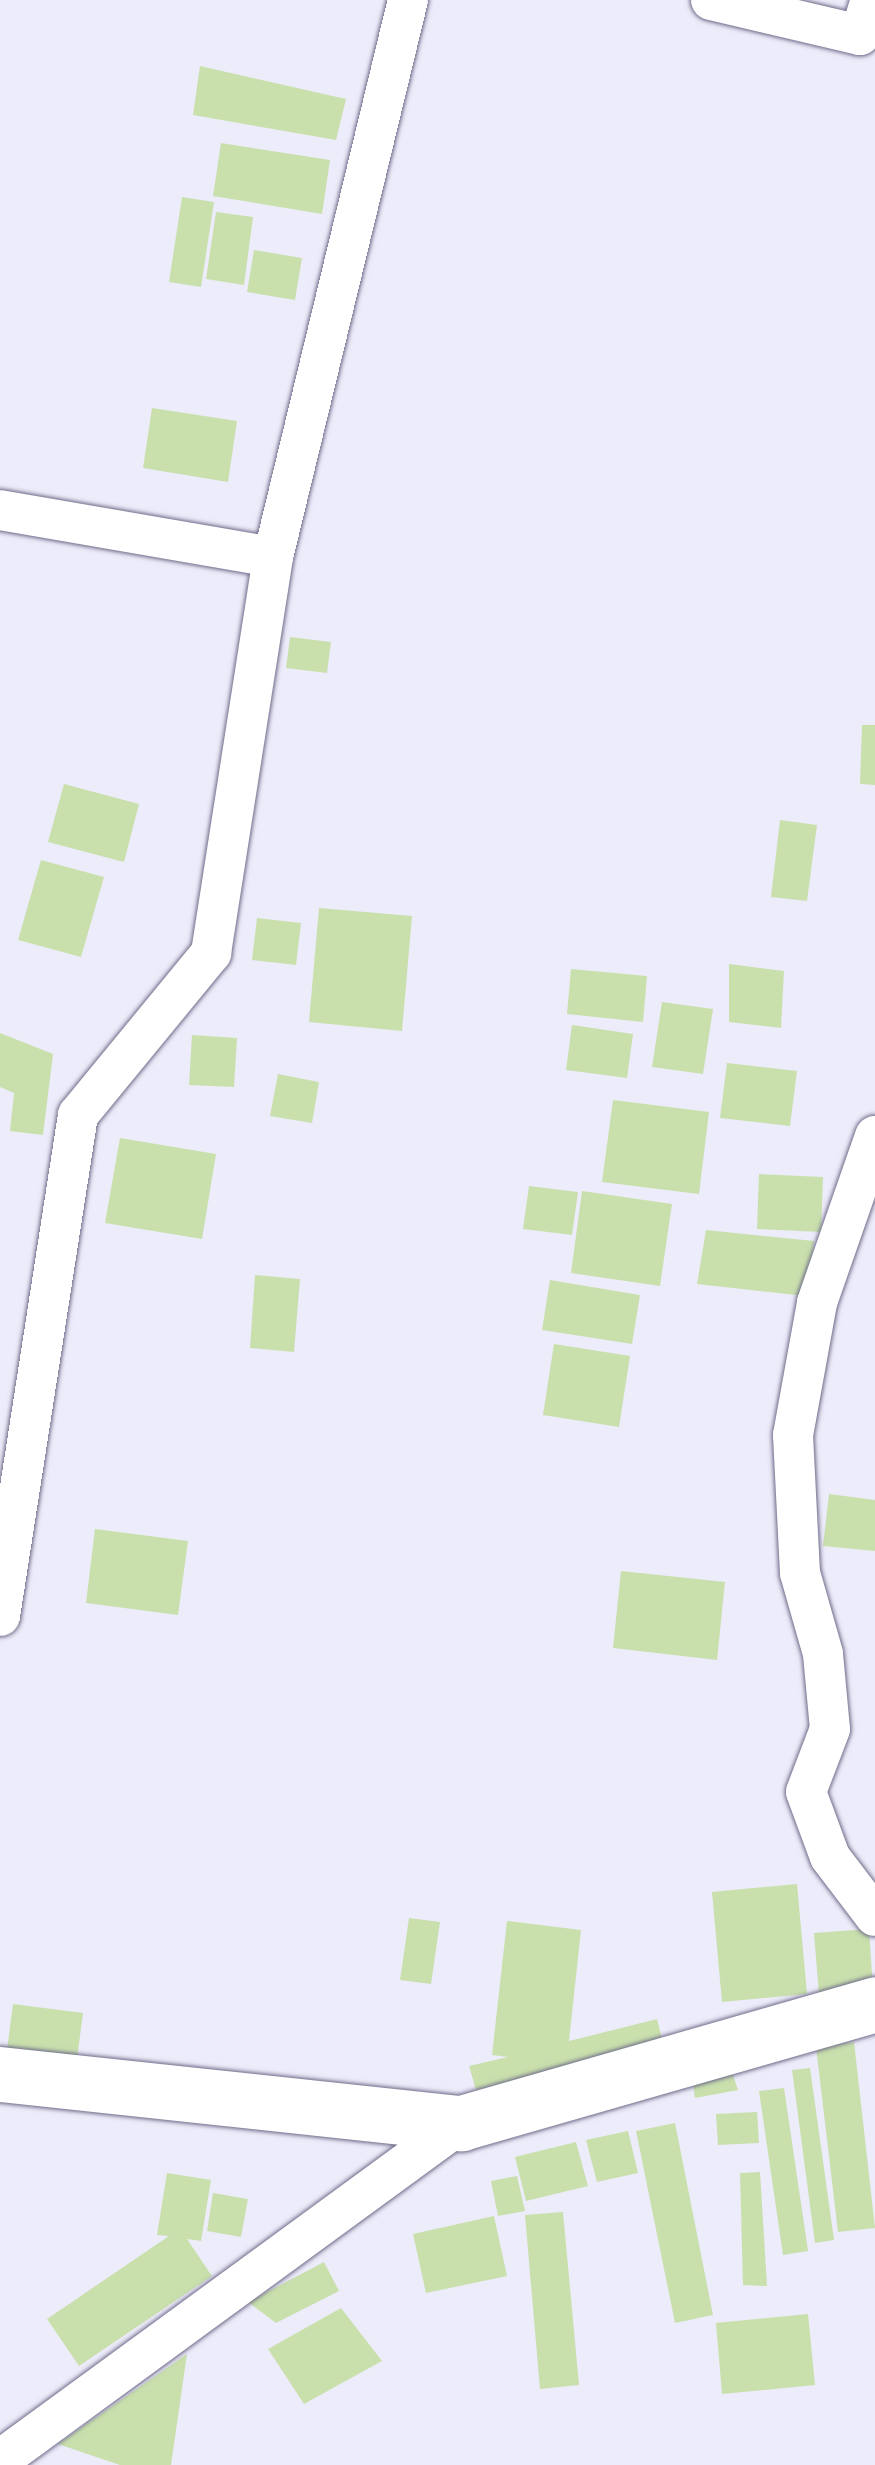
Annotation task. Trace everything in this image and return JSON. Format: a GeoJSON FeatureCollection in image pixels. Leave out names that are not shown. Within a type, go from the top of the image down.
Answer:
{"type":"FeatureCollection","features":[{"type":"Feature","properties":{"kind":"street"},"geometry":{"type":"LineString","coordinates":[[0,1616],[78,1114],[211,953],[273,557],[408,0]]}},
{"type":"Feature","properties":{"kind":"street"},"geometry":{"type":"LineString","coordinates":[[711,0],[860,34],[871,0]]}},
{"type":"Feature","properties":{"kind":"street"},"geometry":{"type":"LineString","coordinates":[[0,510],[273,557]]}},
{"type":"Feature","properties":{"kind":"street"},"geometry":{"type":"LineString","coordinates":[[875,1136],[817,1303],[794,1435],[800,1572],[823,1654],[830,1730],[806,1792],[830,1857],[875,1916]]}},
{"type":"Feature","properties":{"kind":"street"},"geometry":{"type":"LineString","coordinates":[[0,2460],[461,2123],[875,2004]]}},
{"type":"Feature","properties":{"kind":"street"},"geometry":{"type":"LineString","coordinates":[[0,2074],[461,2123]]}},
{"type":"Feature","properties":{"kind":"building"},"geometry":{"type":"Polygon","coordinates":[[[200,66],[346,99],[336,140],[193,115],[200,66]]]}},
{"type":"Feature","properties":{"kind":"building"},"geometry":{"type":"Polygon","coordinates":[[[221,143],[330,160],[322,214],[213,196],[221,143]]]}},
{"type":"Feature","properties":{"kind":"building"},"geometry":{"type":"Polygon","coordinates":[[[182,197],[214,202],[201,287],[169,282],[182,197]]]}},
{"type":"Feature","properties":{"kind":"building"},"geometry":{"type":"Polygon","coordinates":[[[216,212],[253,217],[244,285],[206,279],[216,212]]]}},
{"type":"Feature","properties":{"kind":"building"},"geometry":{"type":"Polygon","coordinates":[[[254,250],[302,258],[295,300],[247,292],[254,250]]]}},
{"type":"Feature","properties":{"kind":"building"},"geometry":{"type":"Polygon","coordinates":[[[152,408],[237,421],[228,482],[143,468],[152,408]]]}},
{"type":"Feature","properties":{"kind":"building"},"geometry":{"type":"Polygon","coordinates":[[[290,637],[331,642],[327,673],[286,668],[290,637]]]}},
{"type":"Feature","properties":{"kind":"building"},"geometry":{"type":"Polygon","coordinates":[[[862,725],[875,725],[875,785],[860,784],[862,725]]]}},
{"type":"Feature","properties":{"kind":"building"},"geometry":{"type":"Polygon","coordinates":[[[64,784],[139,804],[124,862],[48,842],[64,784]]]}},
{"type":"Feature","properties":{"kind":"building"},"geometry":{"type":"Polygon","coordinates":[[[780,820],[817,825],[807,901],[771,897],[780,820]]]}},
{"type":"Feature","properties":{"kind":"building"},"geometry":{"type":"Polygon","coordinates":[[[41,860],[104,877],[81,957],[18,940],[41,860]]]}},
{"type":"Feature","properties":{"kind":"building"},"geometry":{"type":"Polygon","coordinates":[[[319,908],[412,916],[402,1031],[309,1022],[319,908]]]}},
{"type":"Feature","properties":{"kind":"building"},"geometry":{"type":"Polygon","coordinates":[[[257,918],[301,923],[296,965],[252,960],[257,918]]]}},
{"type":"Feature","properties":{"kind":"building"},"geometry":{"type":"Polygon","coordinates":[[[729,964],[784,971],[781,1028],[729,1022],[729,964]]]}},
{"type":"Feature","properties":{"kind":"building"},"geometry":{"type":"Polygon","coordinates":[[[571,969],[647,976],[643,1022],[567,1014],[571,969]]]}},
{"type":"Feature","properties":{"kind":"building"},"geometry":{"type":"Polygon","coordinates":[[[662,1002],[713,1009],[703,1074],[652,1067],[662,1002]]]}},
{"type":"Feature","properties":{"kind":"building"},"geometry":{"type":"Polygon","coordinates":[[[572,1025],[633,1034],[627,1078],[566,1070],[572,1025]]]}},
{"type":"Feature","properties":{"kind":"building"},"geometry":{"type":"Polygon","coordinates":[[[0,1033],[53,1054],[43,1135],[10,1131],[14,1093],[0,1087],[0,1033]]]}},
{"type":"Feature","properties":{"kind":"building"},"geometry":{"type":"Polygon","coordinates":[[[192,1035],[237,1038],[234,1087],[189,1085],[192,1035]]]}},
{"type":"Feature","properties":{"kind":"building"},"geometry":{"type":"Polygon","coordinates":[[[727,1063],[797,1071],[790,1126],[720,1118],[727,1063]]]}},
{"type":"Feature","properties":{"kind":"building"},"geometry":{"type":"Polygon","coordinates":[[[278,1074],[319,1082],[312,1123],[270,1116],[278,1074]]]}},
{"type":"Feature","properties":{"kind":"building"},"geometry":{"type":"Polygon","coordinates":[[[613,1100],[709,1112],[699,1194],[602,1182],[613,1100]]]}},
{"type":"Feature","properties":{"kind":"building"},"geometry":{"type":"Polygon","coordinates":[[[120,1138],[216,1154],[202,1239],[105,1223],[120,1138]]]}},
{"type":"Feature","properties":{"kind":"building"},"geometry":{"type":"Polygon","coordinates":[[[759,1174],[823,1177],[821,1232],[757,1229],[759,1174]]]}},
{"type":"Feature","properties":{"kind":"building"},"geometry":{"type":"Polygon","coordinates":[[[529,1186],[578,1192],[572,1235],[523,1229],[529,1186]]]}},
{"type":"Feature","properties":{"kind":"building"},"geometry":{"type":"Polygon","coordinates":[[[582,1191],[672,1204],[660,1286],[571,1273],[582,1191]]]}},
{"type":"Feature","properties":{"kind":"building"},"geometry":{"type":"Polygon","coordinates":[[[706,1230],[814,1241],[806,1296],[697,1284],[706,1230]]]}},
{"type":"Feature","properties":{"kind":"building"},"geometry":{"type":"Polygon","coordinates":[[[255,1275],[300,1279],[294,1352],[250,1348],[255,1275]]]}},
{"type":"Feature","properties":{"kind":"building"},"geometry":{"type":"Polygon","coordinates":[[[550,1280],[640,1295],[632,1344],[542,1330],[550,1280]]]}},
{"type":"Feature","properties":{"kind":"building"},"geometry":{"type":"Polygon","coordinates":[[[554,1344],[630,1356],[619,1427],[543,1415],[554,1344]]]}},
{"type":"Feature","properties":{"kind":"building"},"geometry":{"type":"Polygon","coordinates":[[[829,1494],[875,1500],[875,1551],[823,1546],[829,1494]]]}},
{"type":"Feature","properties":{"kind":"building"},"geometry":{"type":"Polygon","coordinates":[[[95,1529],[188,1541],[178,1615],[86,1603],[95,1529]]]}},
{"type":"Feature","properties":{"kind":"building"},"geometry":{"type":"Polygon","coordinates":[[[621,1571],[725,1582],[717,1660],[613,1648],[621,1571]]]}},
{"type":"Feature","properties":{"kind":"building"},"geometry":{"type":"Polygon","coordinates":[[[797,1884],[807,1994],[722,2002],[712,1892],[797,1884]]]}},
{"type":"Feature","properties":{"kind":"building"},"geometry":{"type":"Polygon","coordinates":[[[409,1918],[440,1922],[431,1984],[400,1980],[409,1918]]]}},
{"type":"Feature","properties":{"kind":"building"},"geometry":{"type":"Polygon","coordinates":[[[507,1921],[581,1930],[569,2041],[657,2019],[663,2043],[476,2090],[469,2066],[508,2057],[492,2055],[507,1921]]]}},
{"type":"Feature","properties":{"kind":"building"},"geometry":{"type":"Polygon","coordinates":[[[869,1929],[873,1990],[819,1994],[814,1933],[869,1929]]]}},
{"type":"Feature","properties":{"kind":"building"},"geometry":{"type":"Polygon","coordinates":[[[13,2004],[83,2013],[77,2059],[7,2050],[13,2004]]]}},
{"type":"Feature","properties":{"kind":"building"},"geometry":{"type":"Polygon","coordinates":[[[854,2042],[875,2228],[838,2232],[816,2047],[854,2042]]]}},
{"type":"Feature","properties":{"kind":"building"},"geometry":{"type":"Polygon","coordinates":[[[810,2068],[834,2240],[815,2243],[792,2070],[810,2068]]]}},
{"type":"Feature","properties":{"kind":"building"},"geometry":{"type":"Polygon","coordinates":[[[731,2069],[738,2090],[695,2098],[692,2076],[731,2069]]]}},
{"type":"Feature","properties":{"kind":"building"},"geometry":{"type":"Polygon","coordinates":[[[784,2088],[808,2251],[783,2255],[759,2091],[784,2088]]]}},
{"type":"Feature","properties":{"kind":"building"},"geometry":{"type":"Polygon","coordinates":[[[757,2112],[759,2143],[718,2145],[716,2114],[757,2112]]]}},
{"type":"Feature","properties":{"kind":"building"},"geometry":{"type":"Polygon","coordinates":[[[675,2123],[713,2315],[675,2323],[636,2131],[675,2123]]]}},
{"type":"Feature","properties":{"kind":"building"},"geometry":{"type":"Polygon","coordinates":[[[628,2131],[638,2173],[597,2182],[586,2140],[628,2131]]]}},
{"type":"Feature","properties":{"kind":"building"},"geometry":{"type":"Polygon","coordinates":[[[576,2142],[588,2186],[526,2201],[515,2157],[576,2142]]]}},
{"type":"Feature","properties":{"kind":"building"},"geometry":{"type":"Polygon","coordinates":[[[760,2172],[767,2286],[743,2285],[740,2173],[760,2172]]]}},
{"type":"Feature","properties":{"kind":"building"},"geometry":{"type":"Polygon","coordinates":[[[167,2173],[211,2180],[201,2241],[187,2239],[212,2276],[79,2366],[47,2319],[169,2236],[157,2235],[167,2173]]]}},
{"type":"Feature","properties":{"kind":"building"},"geometry":{"type":"Polygon","coordinates":[[[517,2176],[525,2211],[498,2216],[491,2181],[517,2176]]]}},
{"type":"Feature","properties":{"kind":"building"},"geometry":{"type":"Polygon","coordinates":[[[213,2193],[248,2199],[241,2237],[207,2231],[213,2193]]]}},
{"type":"Feature","properties":{"kind":"building"},"geometry":{"type":"Polygon","coordinates":[[[563,2212],[579,2385],[540,2389],[525,2215],[563,2212]]]}},
{"type":"Feature","properties":{"kind":"building"},"geometry":{"type":"Polygon","coordinates":[[[494,2216],[507,2276],[426,2293],[413,2234],[494,2216]]]}},
{"type":"Feature","properties":{"kind":"building"},"geometry":{"type":"Polygon","coordinates":[[[324,2262],[339,2291],[276,2323],[248,2302],[324,2262]]]}},
{"type":"Feature","properties":{"kind":"building"},"geometry":{"type":"Polygon","coordinates":[[[341,2308],[382,2361],[304,2404],[268,2349],[341,2308]]]}},
{"type":"Feature","properties":{"kind":"building"},"geometry":{"type":"Polygon","coordinates":[[[808,2314],[815,2385],[722,2394],[716,2323],[808,2314]]]}},
{"type":"Feature","properties":{"kind":"building"},"geometry":{"type":"Polygon","coordinates":[[[187,2354],[171,2465],[120,2465],[58,2444],[187,2354]]]}}]}
